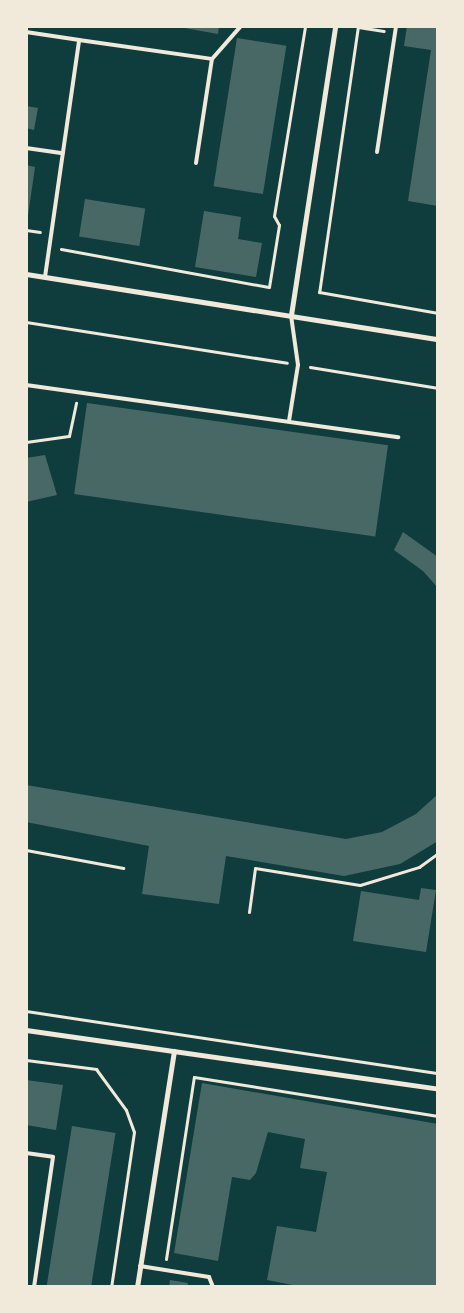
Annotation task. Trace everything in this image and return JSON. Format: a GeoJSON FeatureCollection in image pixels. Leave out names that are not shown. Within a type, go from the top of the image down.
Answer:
{"type":"FeatureCollection","features":[{"type":"Feature","properties":{"kind":"street"},"geometry":{"type":"LineString","coordinates":[[291,315],[334,26]]}},
{"type":"Feature","properties":{"kind":"street"},"geometry":{"type":"LineString","coordinates":[[26,274],[438,339]]}},
{"type":"Feature","properties":{"kind":"street"},"geometry":{"type":"LineString","coordinates":[[26,1030],[438,1089]]}},
{"type":"Feature","properties":{"kind":"street"},"geometry":{"type":"LineString","coordinates":[[137,1287],[174,1051]]}},
{"type":"Feature","properties":{"kind":"lane"},"geometry":{"type":"LineString","coordinates":[[196,164],[212,59],[241,26]]}},
{"type":"Feature","properties":{"kind":"lane"},"geometry":{"type":"LineString","coordinates":[[377,152],[396,26]]}},
{"type":"Feature","properties":{"kind":"lane"},"geometry":{"type":"LineString","coordinates":[[26,32],[212,59]]}},
{"type":"Feature","properties":{"kind":"lane"},"geometry":{"type":"LineString","coordinates":[[45,277],[79,40]]}},
{"type":"Feature","properties":{"kind":"lane"},"geometry":{"type":"LineString","coordinates":[[26,148],[63,152]]}},
{"type":"Feature","properties":{"kind":"lane"},"geometry":{"type":"LineString","coordinates":[[289,421],[298,365],[291,315]]}},
{"type":"Feature","properties":{"kind":"lane"},"geometry":{"type":"LineString","coordinates":[[26,384],[398,437]]}},
{"type":"Feature","properties":{"kind":"lane"},"geometry":{"type":"LineString","coordinates":[[26,1153],[53,1157],[34,1287]]}},
{"type":"Feature","properties":{"kind":"lane"},"geometry":{"type":"LineString","coordinates":[[140,1266],[209,1277],[213,1287]]}},
{"type":"Feature","properties":{"kind":"path"},"geometry":{"type":"LineString","coordinates":[[51,234],[63,252],[269,287],[279,224],[274,216],[305,26]]}},
{"type":"Feature","properties":{"kind":"path"},"geometry":{"type":"LineString","coordinates":[[395,32],[358,27],[319,292],[438,313]]}},
{"type":"Feature","properties":{"kind":"path"},"geometry":{"type":"LineString","coordinates":[[26,322],[438,388]]}},
{"type":"Feature","properties":{"kind":"path"},"geometry":{"type":"LineString","coordinates":[[26,442],[69,436],[78,392]]}},
{"type":"Feature","properties":{"kind":"path"},"geometry":{"type":"LineString","coordinates":[[26,850],[124,868]]}},
{"type":"Feature","properties":{"kind":"path"},"geometry":{"type":"LineString","coordinates":[[249,912],[255,868],[360,885],[419,867],[438,853]]}},
{"type":"Feature","properties":{"kind":"path"},"geometry":{"type":"LineString","coordinates":[[26,1011],[438,1074]]}},
{"type":"Feature","properties":{"kind":"path"},"geometry":{"type":"LineString","coordinates":[[26,1060],[96,1069],[126,1110],[134,1132],[111,1287]]}},
{"type":"Feature","properties":{"kind":"path"},"geometry":{"type":"LineString","coordinates":[[164,1270],[194,1076],[438,1116]]}},
{"type":"Feature","properties":{"kind":"building"},"geometry":{"type":"Polygon","coordinates":[[[173,26],[219,26],[218,34],[173,26]]]}},
{"type":"Feature","properties":{"kind":"building"},"geometry":{"type":"Polygon","coordinates":[[[407,26],[438,26],[438,206],[408,201],[431,50],[404,46],[407,26]]]}},
{"type":"Feature","properties":{"kind":"building"},"geometry":{"type":"Polygon","coordinates":[[[237,38],[286,46],[263,194],[214,186],[237,38]]]}},
{"type":"Feature","properties":{"kind":"building"},"geometry":{"type":"Polygon","coordinates":[[[26,106],[38,108],[34,130],[26,128],[26,106]]]}},
{"type":"Feature","properties":{"kind":"building"},"geometry":{"type":"Polygon","coordinates":[[[26,165],[35,167],[28,216],[26,216],[26,165]]]}},
{"type":"Feature","properties":{"kind":"building"},"geometry":{"type":"Polygon","coordinates":[[[85,199],[145,209],[139,246],[79,237],[85,199]]]}},
{"type":"Feature","properties":{"kind":"building"},"geometry":{"type":"Polygon","coordinates":[[[204,211],[241,217],[238,239],[262,243],[256,277],[195,267],[204,211]]]}},
{"type":"Feature","properties":{"kind":"building"},"geometry":{"type":"Polygon","coordinates":[[[87,403],[388,445],[375,536],[74,494],[87,403]]]}},
{"type":"Feature","properties":{"kind":"building"},"geometry":{"type":"Polygon","coordinates":[[[45,455],[57,495],[26,502],[26,458],[45,455]]]}},
{"type":"Feature","properties":{"kind":"building"},"geometry":{"type":"Polygon","coordinates":[[[403,532],[438,557],[438,588],[423,571],[394,550],[403,532]]]}},
{"type":"Feature","properties":{"kind":"building"},"geometry":{"type":"Polygon","coordinates":[[[26,785],[346,839],[382,832],[416,814],[438,794],[438,841],[400,864],[344,876],[226,856],[219,904],[142,894],[149,846],[26,822],[26,785]]]}},
{"type":"Feature","properties":{"kind":"building"},"geometry":{"type":"Polygon","coordinates":[[[421,888],[436,890],[426,952],[353,941],[361,891],[419,900],[421,888]]]}},
{"type":"Feature","properties":{"kind":"building"},"geometry":{"type":"Polygon","coordinates":[[[26,1080],[63,1085],[56,1130],[26,1125],[26,1080]]]}},
{"type":"Feature","properties":{"kind":"building"},"geometry":{"type":"Polygon","coordinates":[[[202,1083],[438,1124],[438,1287],[303,1287],[267,1280],[277,1226],[316,1232],[327,1172],[300,1168],[305,1139],[268,1132],[256,1173],[250,1180],[232,1177],[218,1261],[174,1253],[202,1083]]]}},
{"type":"Feature","properties":{"kind":"building"},"geometry":{"type":"Polygon","coordinates":[[[72,1126],[115,1133],[91,1287],[47,1287],[72,1126]]]}},
{"type":"Feature","properties":{"kind":"building"},"geometry":{"type":"Polygon","coordinates":[[[170,1280],[188,1283],[187,1287],[169,1287],[170,1280]]]}}]}
